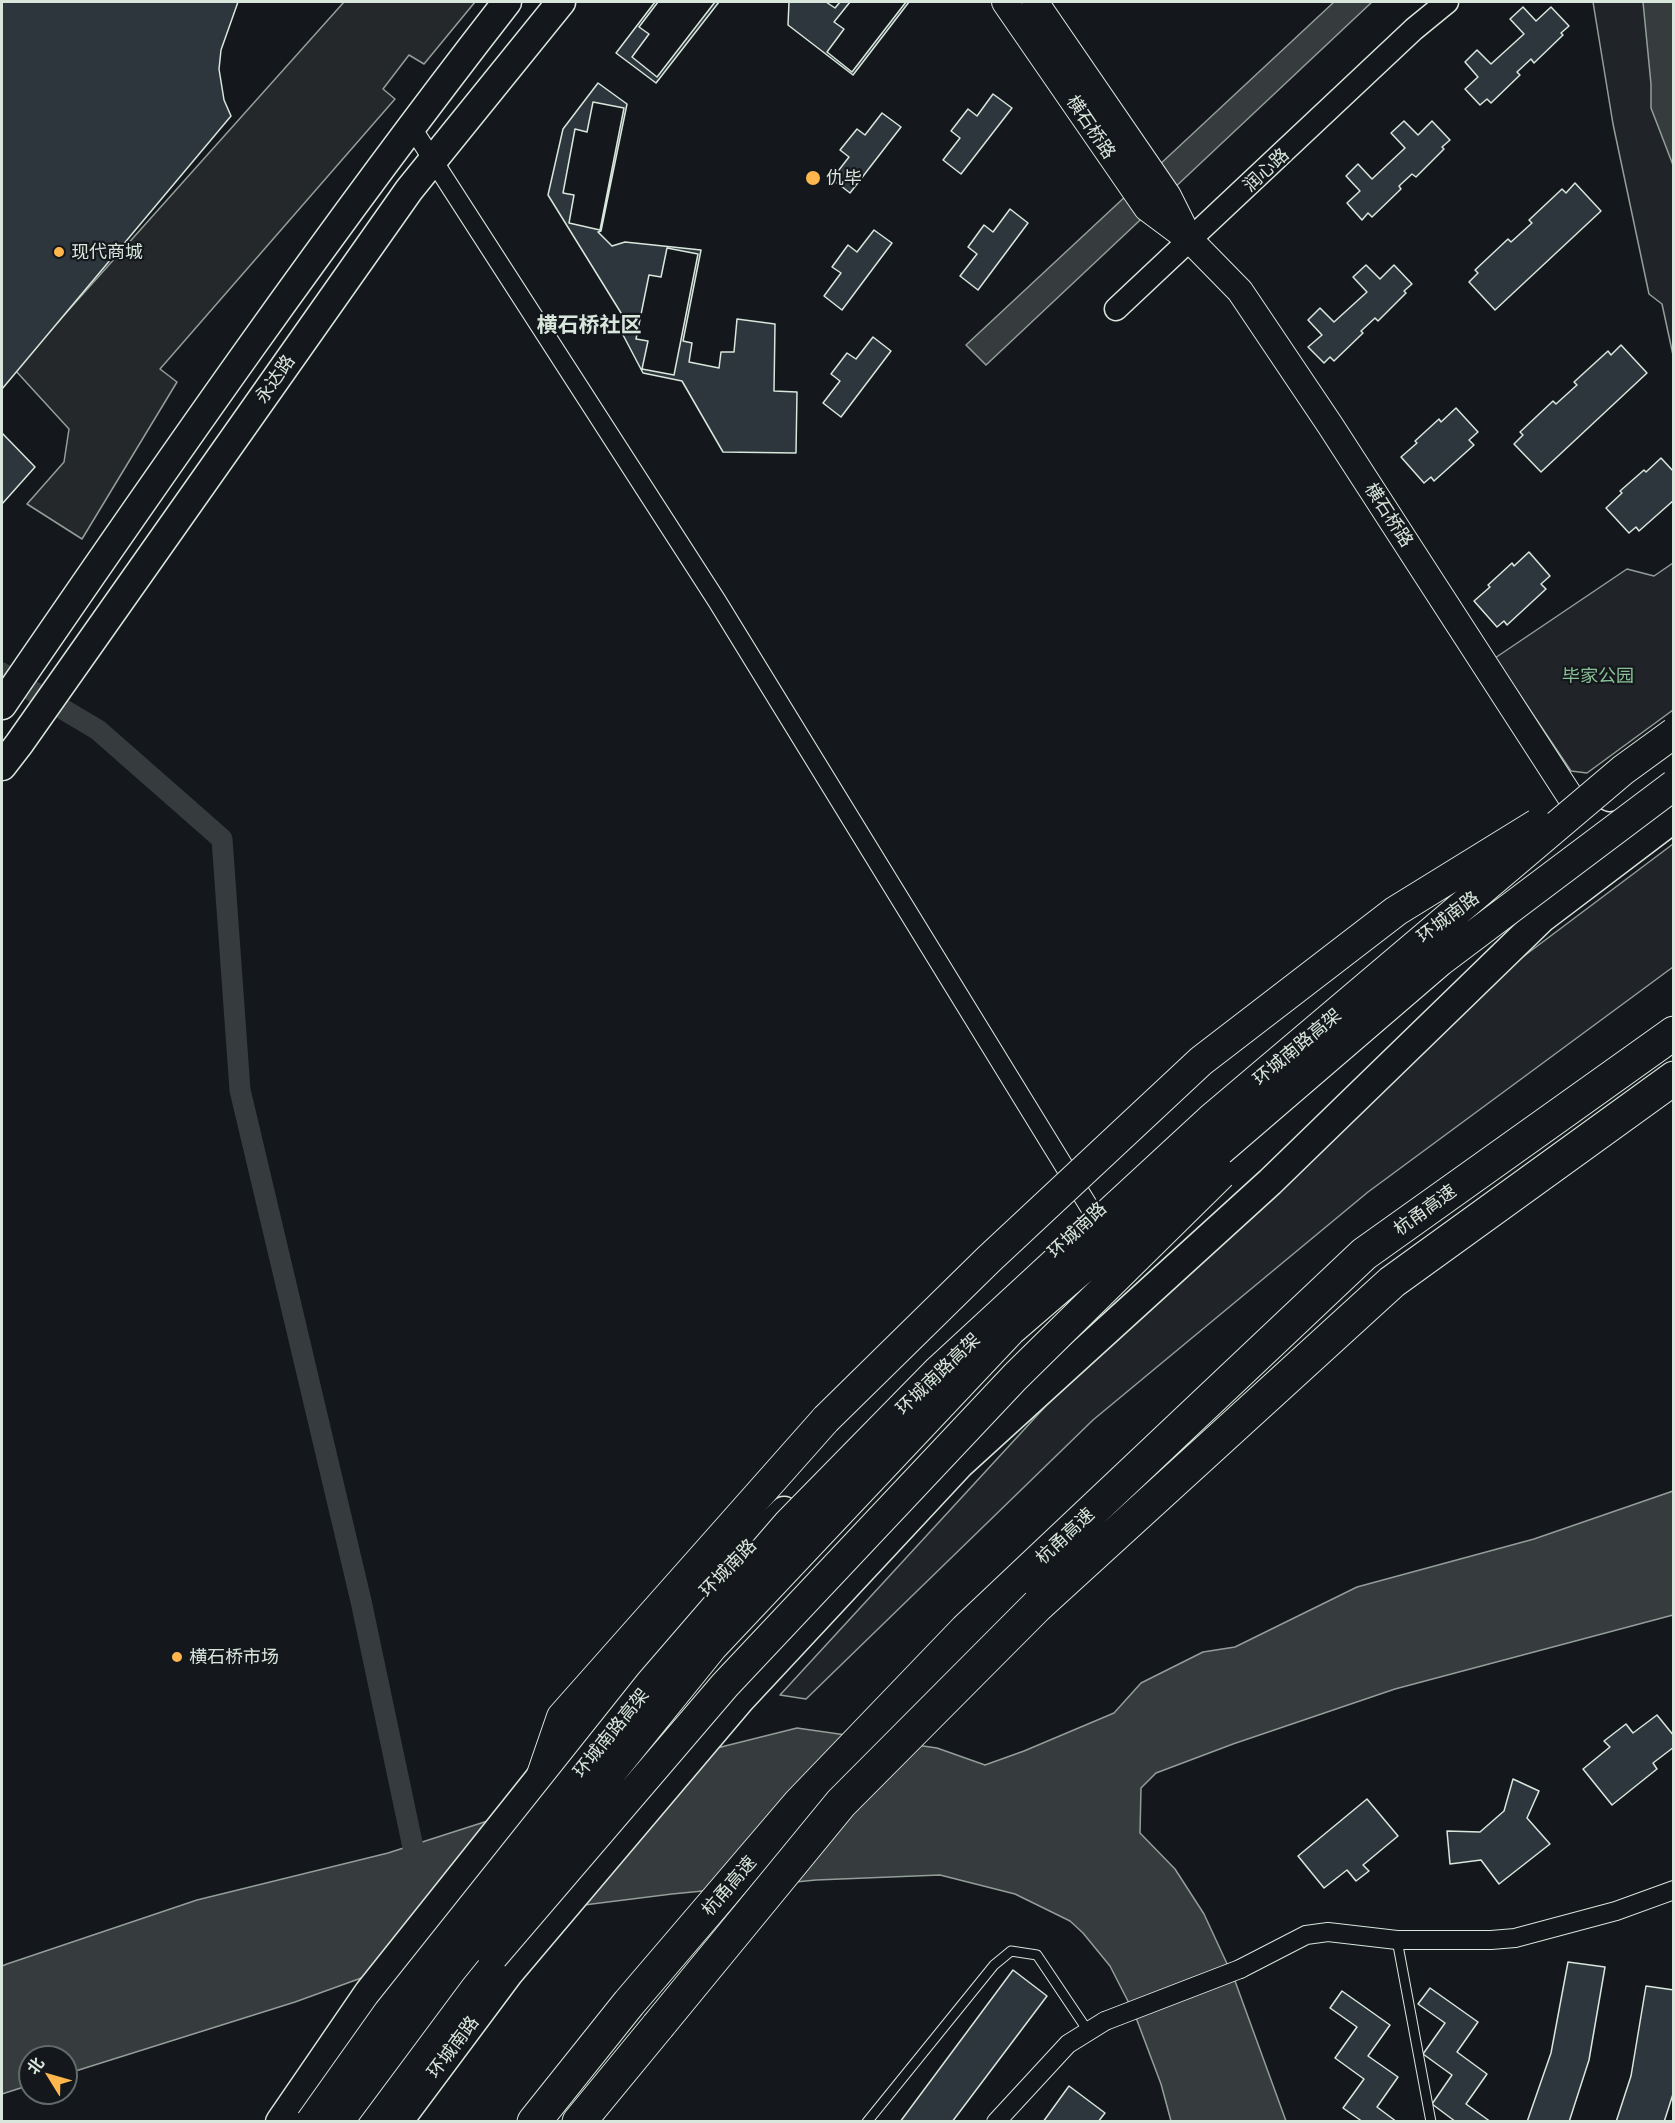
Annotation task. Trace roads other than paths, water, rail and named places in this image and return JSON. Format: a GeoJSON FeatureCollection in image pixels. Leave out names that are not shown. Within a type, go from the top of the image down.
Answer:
{"type":"FeatureCollection","features":[{"type":"Feature","properties":{"kind":"highway","name":"环城南路高架"},"geometry":{"type":"LineString","coordinates":[[311,2121],[389,2012],[643,1693],[788,1524],[938,1371],[1211,1119],[1623,770],[1674,733]]}},
{"type":"Feature","properties":{"kind":"highway"},"geometry":{"type":"LineString","coordinates":[[542,1775],[562,1717],[826,1419],[989,1259],[1201,1061],[1396,911],[1623,770]]}},
{"type":"Feature","properties":{"kind":"highway","name":"环城南路高架"},"geometry":{"type":"LineString","coordinates":[[338,2121],[451,1970],[712,1647],[1011,1330],[1440,961],[1674,785]]}},
{"type":"Feature","properties":{"kind":"highway"},"geometry":{"type":"LineString","coordinates":[[370,2121],[501,1964],[725,1685],[1015,1377],[1212,1182],[1337,1067],[1440,961]]}},
{"type":"Feature","properties":{"kind":"highway","name":"杭甬高速"},"geometry":{"type":"LineString","coordinates":[[534,2121],[629,2002],[799,1804],[966,1630],[1364,1254],[1674,1033]]}},
{"type":"Feature","properties":{"kind":"highway","name":"杭甬高速"},"geometry":{"type":"LineString","coordinates":[[579,2121],[841,1803],[1038,1605],[1392,1282],[1674,1078]]}},
{"type":"Feature","properties":{"kind":"main road","name":"永达路"},"geometry":{"type":"LineString","coordinates":[[2,705],[126,524],[411,126],[507,2]]}},
{"type":"Feature","properties":{"kind":"main road","name":"永达路"},"geometry":{"type":"LineString","coordinates":[[10,755],[402,200],[561,2]]}},
{"type":"Feature","properties":{"kind":"main road","name":"横石桥路"},"geometry":{"type":"LineString","coordinates":[[1005,2],[1147,208],[1190,240],[1240,291],[1330,425],[1573,801]]}},
{"type":"Feature","properties":{"kind":"main road","name":"横石桥路"},"geometry":{"type":"LineString","coordinates":[[1035,2],[1168,196],[1190,240]]}},
{"type":"Feature","properties":{"kind":"main road","name":"环城南路"},"geometry":{"type":"LineString","coordinates":[[280,2121],[369,1992],[542,1775],[723,1570],[921,1376],[1227,1092],[1387,963],[1594,807],[1674,753]]}},
{"type":"Feature","properties":{"kind":"main road"},"geometry":{"type":"LineString","coordinates":[[1144,1296],[1270,1182],[1542,918],[1674,818]]}},
{"type":"Feature","properties":{"kind":"main road","name":"环城南路"},"geometry":{"type":"LineString","coordinates":[[398,2121],[501,1964],[740,1700],[960,1464],[1144,1296]]}},
{"type":"Feature","properties":{"kind":"street","name":"润心路"},"geometry":{"type":"LineString","coordinates":[[1414,29],[1438,2]]}},
{"type":"Feature","properties":{"kind":"street","name":"润心路"},"geometry":{"type":"LineString","coordinates":[[1116,309],[1414,29],[1447,2]]}},
{"type":"Feature","properties":{"kind":"street"},"geometry":{"type":"LineString","coordinates":[[411,126],[717,601],[1144,1296]]}},
{"type":"Feature","properties":{"kind":"street"},"geometry":{"type":"LineString","coordinates":[[996,2121],[1068,2044],[1088,2031],[1105,2021],[1240,1969],[1306,1935],[1328,1932],[1397,1940],[1515,1938],[1616,1911],[1674,1890]]}},
{"type":"Feature","properties":{"kind":"lane"},"geometry":{"type":"LineString","coordinates":[[1397,1940],[1431,2121]]}},
{"type":"Feature","properties":{"kind":"lane"},"geometry":{"type":"LineString","coordinates":[[867,2121],[994,1965],[1011,1951],[1037,1955],[1088,2031]]}},
{"type":"Feature","properties":{"kind":"waterway"},"geometry":{"type":"LineString","coordinates":[[2,673],[98,730],[222,839],[240,1090],[361,1601],[418,1871]]}},
{"type":"Feature","properties":{"kind":"place","name":"仇毕"},"geometry":{"type":"Point","coordinates":[813,178]}},
{"type":"Feature","properties":{"kind":"place","name":"现代商城"},"geometry":{"type":"Point","coordinates":[59,252]}},
{"type":"Feature","properties":{"kind":"place","name":"横石桥市场"},"geometry":{"type":"Point","coordinates":[177,1657]}},
{"type":"Feature","properties":{"kind":"district","name":"横石桥社区"},"geometry":{"type":"Point","coordinates":[589,325]}},
{"type":"Feature","properties":{"kind":"park label","name":"毕家公园"},"geometry":{"type":"Point","coordinates":[1598,676]}}]}
